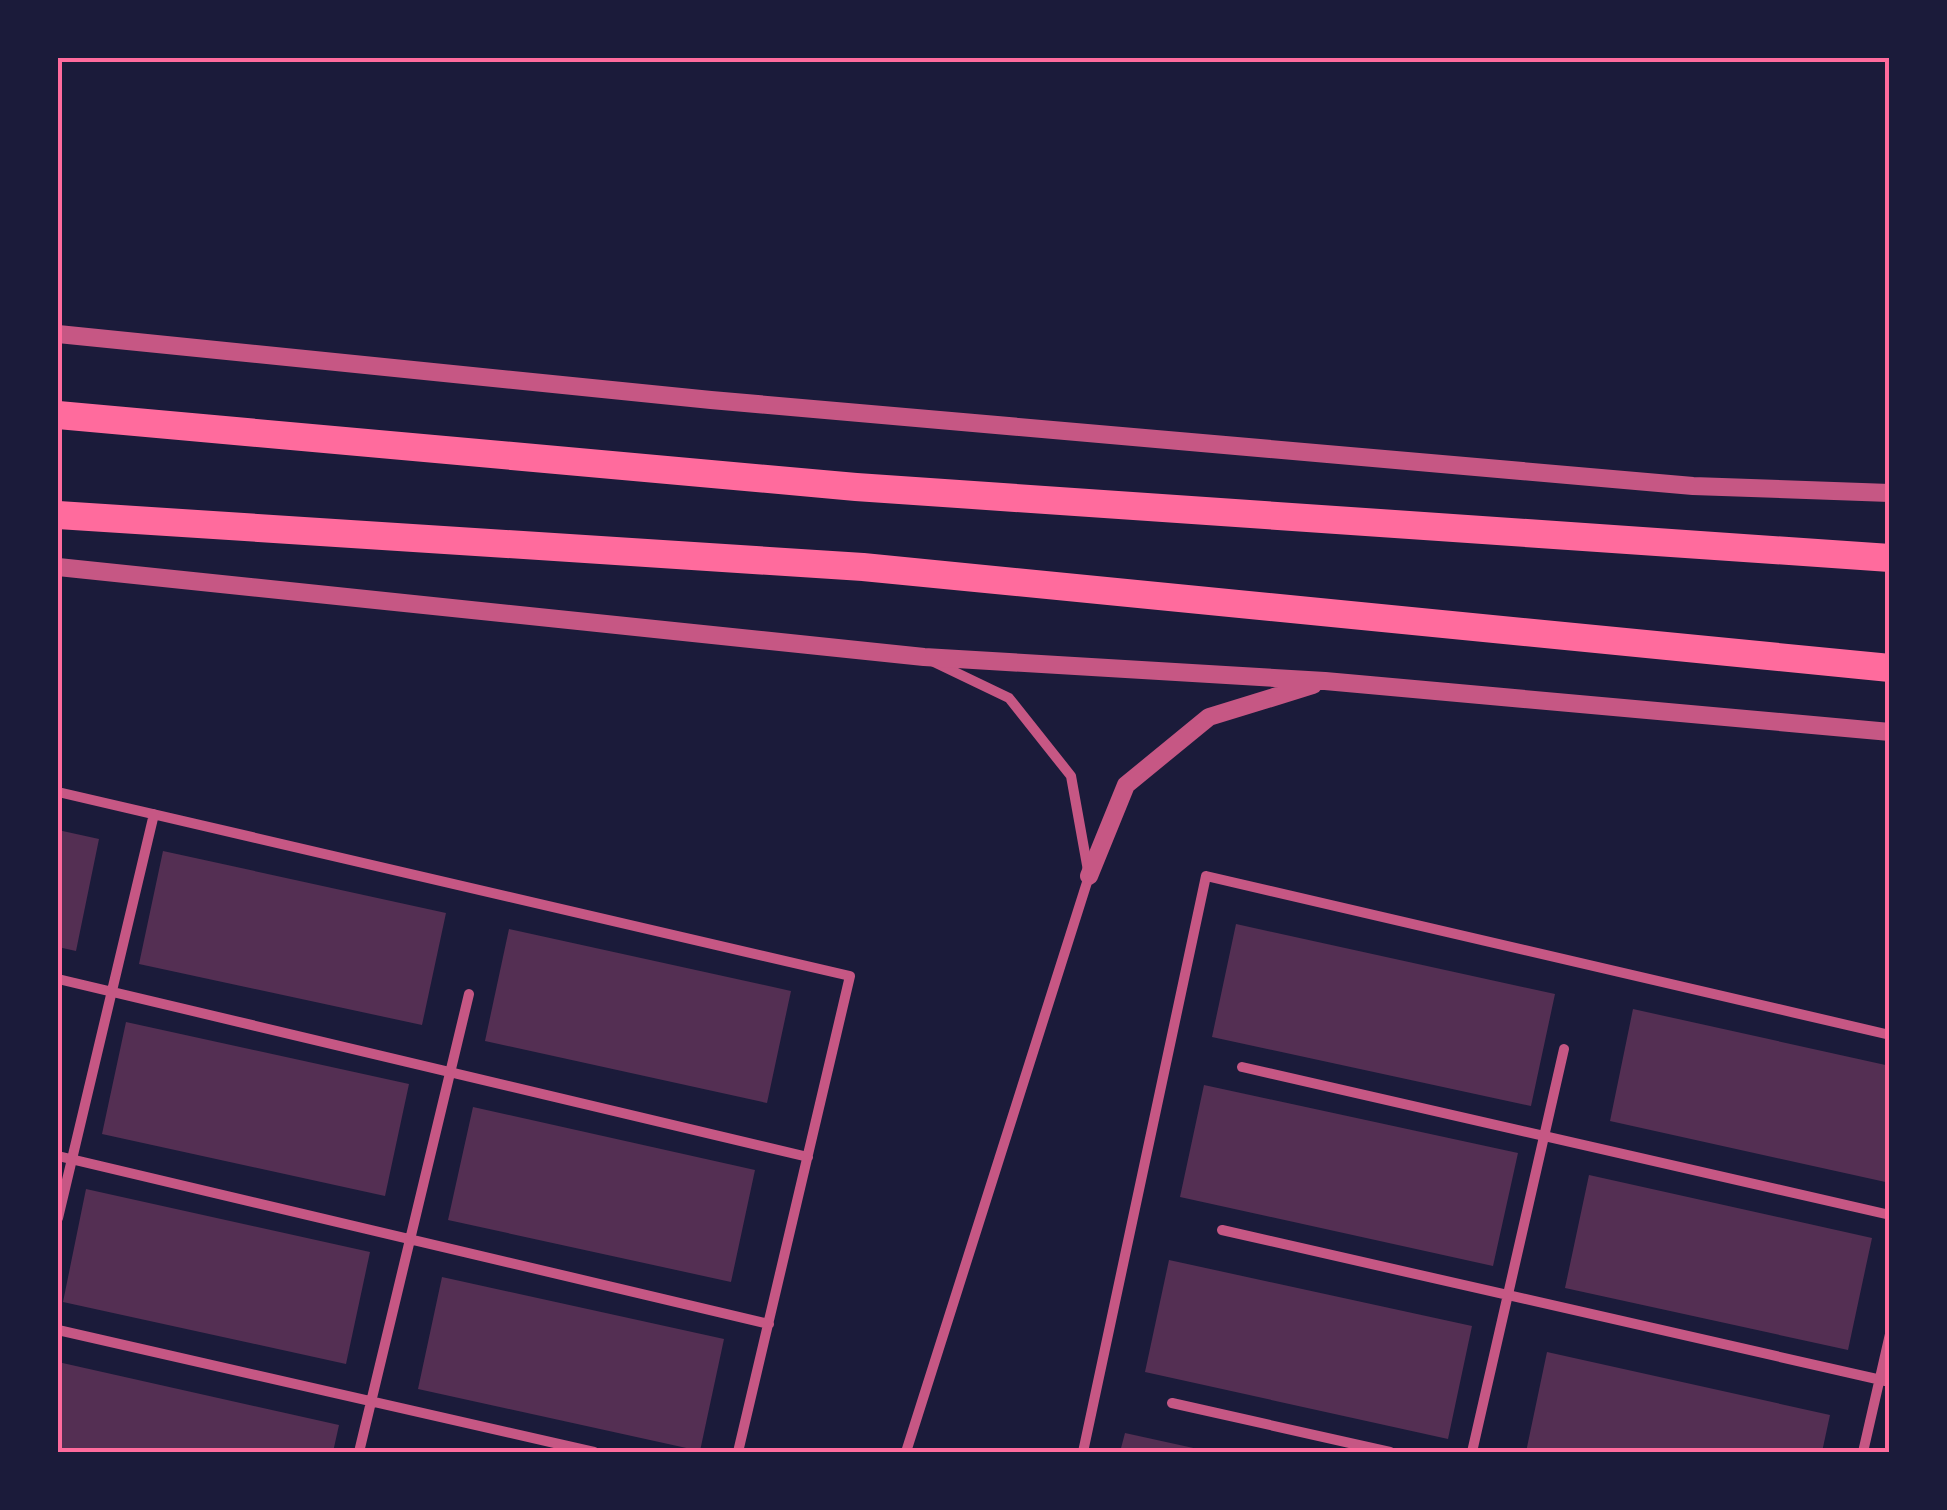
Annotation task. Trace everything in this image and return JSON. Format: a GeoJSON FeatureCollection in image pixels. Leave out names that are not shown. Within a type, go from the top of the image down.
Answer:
{"type":"FeatureCollection","features":[{"type":"Feature","properties":{"kind":"highway"},"geometry":{"type":"LineString","coordinates":[[58,415],[856,486],[1890,558]]}},
{"type":"Feature","properties":{"kind":"highway"},"geometry":{"type":"LineString","coordinates":[[58,515],[863,568],[1890,668]]}},
{"type":"Feature","properties":{"kind":"street"},"geometry":{"type":"LineString","coordinates":[[58,334],[711,400],[1673,485],[1890,493]]}},
{"type":"Feature","properties":{"kind":"street"},"geometry":{"type":"LineString","coordinates":[[58,567],[924,657],[1325,682],[1890,732]]}},
{"type":"Feature","properties":{"kind":"street"},"geometry":{"type":"LineString","coordinates":[[924,657],[1009,698],[1071,776],[1089,876]]}},
{"type":"Feature","properties":{"kind":"street"},"geometry":{"type":"LineString","coordinates":[[906,1452],[1089,876],[1126,785],[1209,717],[1325,682]]}},
{"type":"Feature","properties":{"kind":"street"},"geometry":{"type":"LineString","coordinates":[[58,792],[850,976],[738,1452]]}},
{"type":"Feature","properties":{"kind":"street"},"geometry":{"type":"LineString","coordinates":[[58,1218],[154,814]]}},
{"type":"Feature","properties":{"kind":"street"},"geometry":{"type":"LineString","coordinates":[[1083,1452],[1206,876],[1890,1034]]}},
{"type":"Feature","properties":{"kind":"street"},"geometry":{"type":"LineString","coordinates":[[58,979],[808,1157]]}},
{"type":"Feature","properties":{"kind":"street"},"geometry":{"type":"LineString","coordinates":[[359,1452],[469,994]]}},
{"type":"Feature","properties":{"kind":"street"},"geometry":{"type":"LineString","coordinates":[[1472,1452],[1564,1049]]}},
{"type":"Feature","properties":{"kind":"street"},"geometry":{"type":"LineString","coordinates":[[1242,1067],[1890,1216]]}},
{"type":"Feature","properties":{"kind":"street"},"geometry":{"type":"LineString","coordinates":[[58,1156],[769,1324]]}},
{"type":"Feature","properties":{"kind":"street"},"geometry":{"type":"LineString","coordinates":[[1222,1230],[1884,1381]]}},
{"type":"Feature","properties":{"kind":"street"},"geometry":{"type":"LineString","coordinates":[[58,1330],[594,1452]]}},
{"type":"Feature","properties":{"kind":"street"},"geometry":{"type":"LineString","coordinates":[[1863,1452],[1884,1381],[1890,1334]]}},
{"type":"Feature","properties":{"kind":"street"},"geometry":{"type":"LineString","coordinates":[[1172,1403],[1390,1452]]}},
{"type":"Feature","properties":{"kind":"building"},"geometry":{"type":"Polygon","coordinates":[[[58,830],[99,839],[76,951],[58,947],[58,830]]]}},
{"type":"Feature","properties":{"kind":"building"},"geometry":{"type":"Polygon","coordinates":[[[163,851],[446,913],[422,1025],[139,964],[163,851]]]}},
{"type":"Feature","properties":{"kind":"building"},"geometry":{"type":"Polygon","coordinates":[[[1236,924],[1555,994],[1531,1106],[1212,1037],[1236,924]]]}},
{"type":"Feature","properties":{"kind":"building"},"geometry":{"type":"Polygon","coordinates":[[[509,929],[791,991],[767,1103],[485,1041],[509,929]]]}},
{"type":"Feature","properties":{"kind":"building"},"geometry":{"type":"Polygon","coordinates":[[[1633,1009],[1890,1066],[1890,1183],[1610,1121],[1633,1009]]]}},
{"type":"Feature","properties":{"kind":"building"},"geometry":{"type":"Polygon","coordinates":[[[126,1022],[409,1084],[385,1196],[102,1134],[126,1022]]]}},
{"type":"Feature","properties":{"kind":"building"},"geometry":{"type":"Polygon","coordinates":[[[1204,1085],[1518,1153],[1493,1266],[1180,1197],[1204,1085]]]}},
{"type":"Feature","properties":{"kind":"building"},"geometry":{"type":"Polygon","coordinates":[[[473,1107],[755,1170],[731,1282],[448,1220],[473,1107]]]}},
{"type":"Feature","properties":{"kind":"building"},"geometry":{"type":"Polygon","coordinates":[[[1589,1175],[1872,1238],[1848,1350],[1565,1288],[1589,1175]]]}},
{"type":"Feature","properties":{"kind":"building"},"geometry":{"type":"Polygon","coordinates":[[[86,1189],[370,1252],[346,1364],[63,1302],[86,1189]]]}},
{"type":"Feature","properties":{"kind":"building"},"geometry":{"type":"Polygon","coordinates":[[[1169,1260],[1472,1326],[1448,1439],[1145,1372],[1169,1260]]]}},
{"type":"Feature","properties":{"kind":"building"},"geometry":{"type":"Polygon","coordinates":[[[442,1277],[724,1339],[700,1451],[418,1389],[442,1277]]]}},
{"type":"Feature","properties":{"kind":"building"},"geometry":{"type":"Polygon","coordinates":[[[1547,1352],[1830,1415],[1822,1452],[1526,1452],[1547,1352]]]}},
{"type":"Feature","properties":{"kind":"building"},"geometry":{"type":"Polygon","coordinates":[[[58,1362],[339,1425],[333,1452],[58,1452],[58,1362]]]}},
{"type":"Feature","properties":{"kind":"building"},"geometry":{"type":"Polygon","coordinates":[[[1125,1433],[1207,1451],[1207,1452],[1120,1452],[1125,1433]]]}}]}
